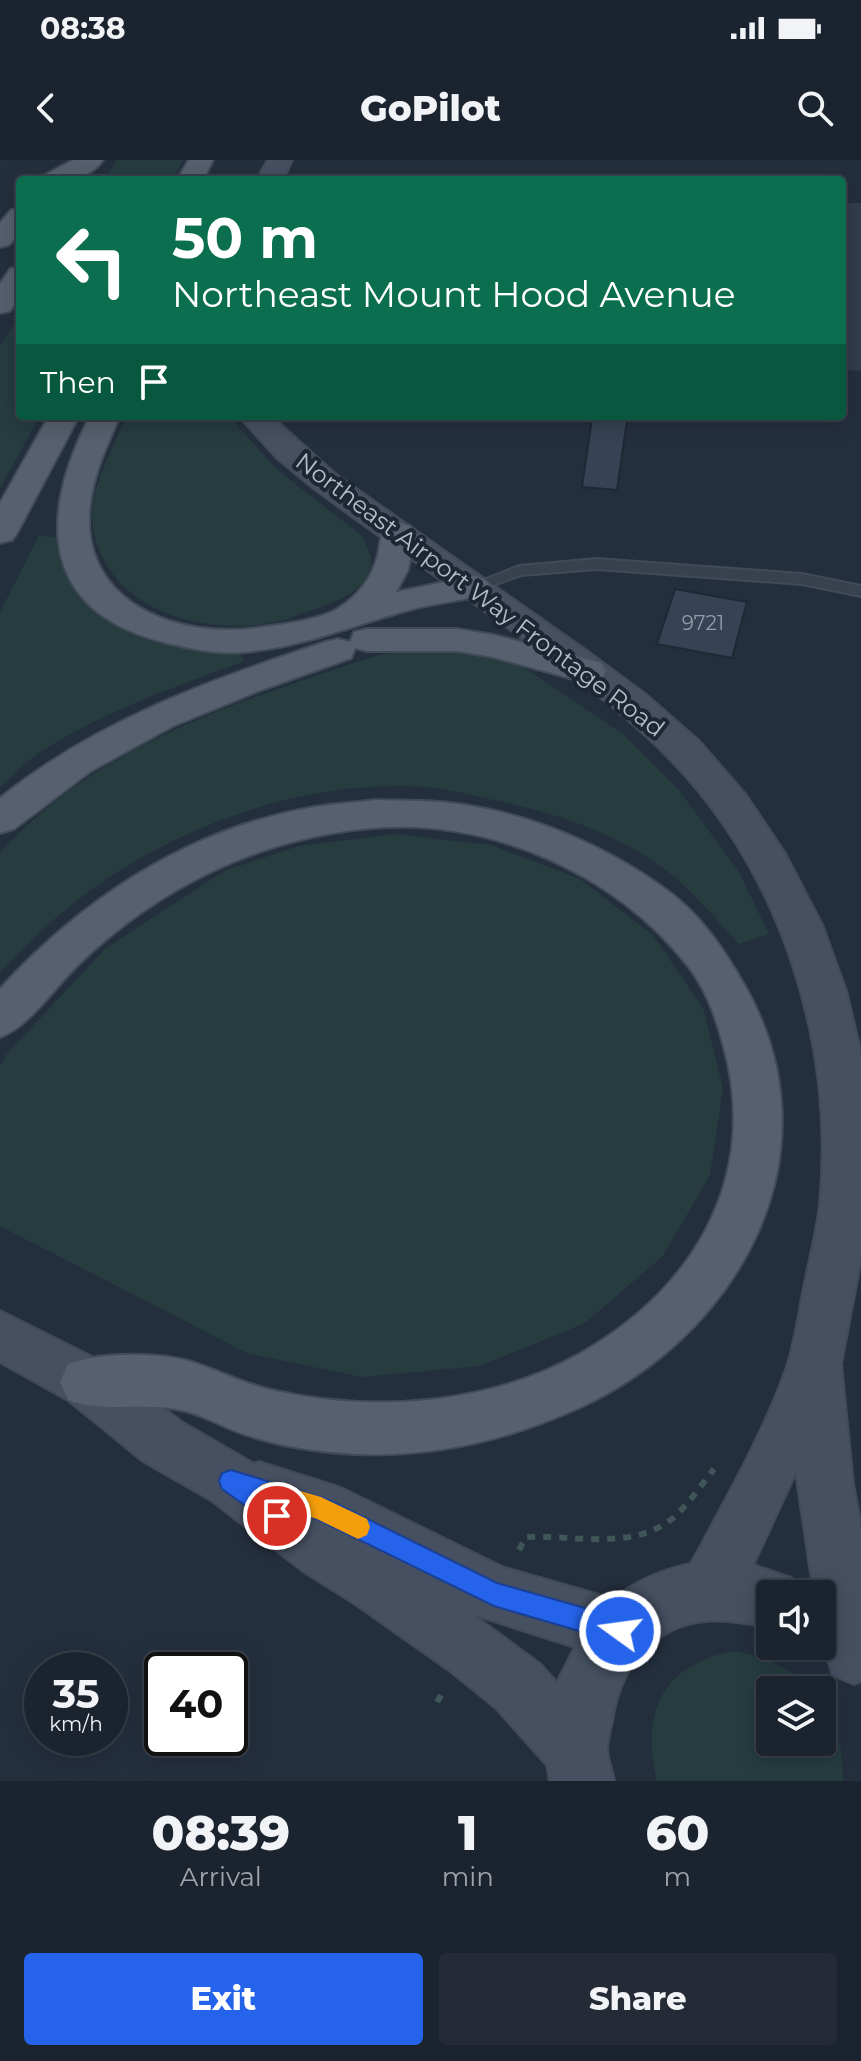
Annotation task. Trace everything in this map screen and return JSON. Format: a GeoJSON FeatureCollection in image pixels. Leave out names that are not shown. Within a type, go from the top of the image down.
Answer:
{"type":"FeatureCollection","features":[{"type":"Feature","properties":{"kind":"main road"},"geometry":{"type":"LineString","coordinates":[[62,176],[94,160]]}},
{"type":"Feature","properties":{"kind":"main road"},"geometry":{"type":"LineString","coordinates":[[0,239],[16,221]]}},
{"type":"Feature","properties":{"kind":"main road"},"geometry":{"type":"LineString","coordinates":[[0,305],[16,281]]}},
{"type":"Feature","properties":{"kind":"main road"},"geometry":{"type":"LineString","coordinates":[[0,533],[62,420]]}},
{"type":"Feature","properties":{"kind":"main road"},"geometry":{"type":"LineString","coordinates":[[103,420],[91,444],[71,515],[77,563],[93,587],[112,606],[141,624],[179,637],[217,643],[254,642],[357,629],[382,630],[453,607],[474,587]]}},
{"type":"Feature","properties":{"kind":"main road"},"geometry":{"type":"LineString","coordinates":[[0,819],[38,785],[142,724],[261,676],[357,629],[384,587],[395,561],[398,533]]}},
{"type":"Feature","properties":{"kind":"main road"},"geometry":{"type":"LineString","coordinates":[[357,629],[494,646],[588,671]]}},
{"type":"Feature","properties":{"kind":"main road"},"geometry":{"type":"LineString","coordinates":[[0,1019],[41,972],[73,942],[112,909],[170,872],[239,841],[294,825],[398,813],[504,828],[550,842],[593,859],[636,888],[673,917],[726,985],[743,1020],[755,1060],[760,1122],[754,1180],[738,1222],[718,1260],[689,1299],[639,1345],[582,1381],[501,1412],[395,1430],[330,1425],[250,1410],[181,1384],[87,1382]]}},
{"type":"Feature","properties":{"kind":"street","name":"Northeast Airport Way Frontage Road"},"geometry":{"type":"LineString","coordinates":[[258,420],[295,459],[588,671],[675,740],[717,785],[753,834],[776,873],[816,963],[842,1069],[847,1143],[845,1203],[816,1360],[770,1473],[709,1590]]}},
{"type":"Feature","properties":{"kind":"street"},"geometry":{"type":"LineString","coordinates":[[0,1335],[87,1382],[163,1442],[231,1481],[323,1551],[375,1582],[518,1686],[579,1766]]}},
{"type":"Feature","properties":{"kind":"street","name":"Northeast Airport Way Frontage Road"},"geometry":{"type":"LineString","coordinates":[[816,1360],[825,1484],[846,1649]]}},
{"type":"Feature","properties":{"kind":"street"},"geometry":{"type":"LineString","coordinates":[[231,1481],[321,1508],[494,1594],[620,1631]]}},
{"type":"Feature","properties":{"kind":"street"},"geometry":{"type":"LineString","coordinates":[[579,1766],[587,1684],[620,1631],[646,1610],[676,1596],[709,1590],[756,1595]]}},
{"type":"Feature","properties":{"kind":"lane"},"geometry":{"type":"LineString","coordinates":[[474,587],[519,571],[597,564],[802,579],[861,591]]}},
{"type":"Feature","properties":{"kind":"path"},"geometry":{"type":"LineString","coordinates":[[515,1556],[526,1537],[549,1535],[615,1539],[646,1534],[673,1518],[716,1466],[729,1467]]}},
{"type":"Feature","properties":{"kind":"shaded area"},"geometry":{"type":"Polygon","coordinates":[[[846,203],[861,203],[861,371],[846,370],[846,203]]]}},
{"type":"Feature","properties":{"kind":"green space"},"geometry":{"type":"Polygon","coordinates":[[[117,160],[183,160],[174,176],[107,176],[117,160]]]}},
{"type":"Feature","properties":{"kind":"green space"},"geometry":{"type":"Polygon","coordinates":[[[16,320],[16,420],[38,420],[0,488],[0,346],[16,320]]]}},
{"type":"Feature","properties":{"kind":"green space"},"geometry":{"type":"Polygon","coordinates":[[[125,420],[233,420],[275,468],[361,535],[368,547],[370,570],[361,585],[346,596],[276,622],[242,626],[213,624],[184,619],[157,609],[133,594],[113,574],[99,550],[92,508],[110,453],[125,420]]]}},
{"type":"Feature","properties":{"kind":"green space"},"geometry":{"type":"Polygon","coordinates":[[[39,536],[57,537],[68,569],[83,594],[103,613],[126,627],[179,644],[239,652],[245,661],[141,700],[91,724],[36,755],[0,787],[0,612],[39,536]]]}},
{"type":"Feature","properties":{"kind":"green space"},"geometry":{"type":"Polygon","coordinates":[[[434,649],[480,654],[523,667],[623,734],[678,789],[738,870],[769,934],[739,944],[676,878],[652,860],[594,830],[531,809],[455,791],[386,786],[337,790],[288,800],[191,832],[104,881],[56,917],[0,973],[0,853],[30,822],[64,795],[137,748],[257,696],[374,657],[434,649]]]}},
{"type":"Feature","properties":{"kind":"green space"},"geometry":{"type":"Polygon","coordinates":[[[395,834],[491,845],[580,879],[653,935],[703,1008],[723,1089],[710,1175],[663,1256],[585,1323],[480,1366],[362,1377],[249,1354],[0,1226],[0,1066],[6,1055],[106,948],[226,870],[299,846],[395,834]]]}},
{"type":"Feature","properties":{"kind":"green space"},"geometry":{"type":"Polygon","coordinates":[[[734,1651],[756,1656],[756,1660],[766,1660],[796,1676],[756,1676],[756,1756],[836,1756],[836,1732],[843,1781],[657,1781],[652,1734],[662,1695],[673,1680],[709,1658],[734,1651]]]}},
{"type":"Feature","properties":{"kind":"building"},"geometry":{"type":"Polygon","coordinates":[[[592,420],[627,420],[617,490],[582,487],[592,420]]]}},
{"type":"Feature","properties":{"kind":"building"},"geometry":{"type":"Polygon","coordinates":[[[675,589],[747,602],[732,658],[657,644],[675,589]]]}},
{"type":"Feature","properties":{"kind":"slow traffic"},"geometry":{"type":"LineString","coordinates":[[270,1493],[321,1508],[358,1527]]}},
{"type":"Feature","properties":{"kind":"route"},"geometry":{"type":"LineString","coordinates":[[277,1516],[231,1481],[321,1508],[494,1594],[620,1631]]}}]}
